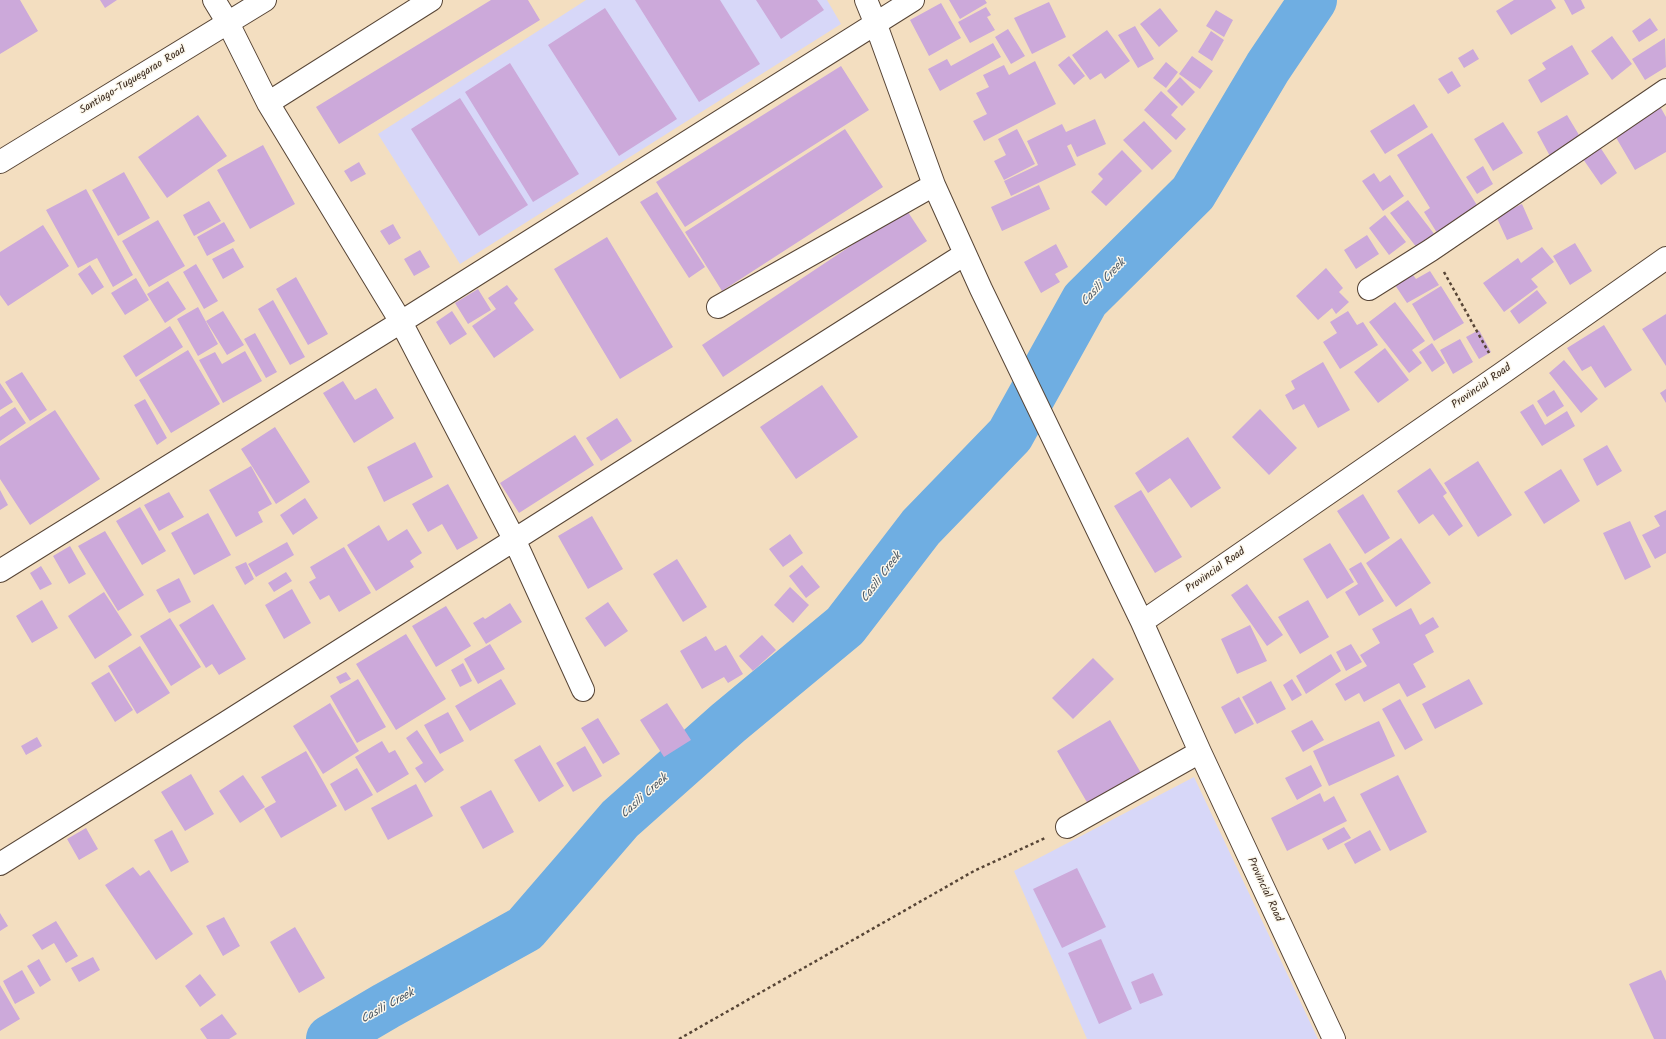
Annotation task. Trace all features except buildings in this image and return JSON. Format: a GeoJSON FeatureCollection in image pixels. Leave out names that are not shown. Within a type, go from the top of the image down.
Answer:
{"type":"FeatureCollection","features":[{"type":"Feature","properties":{"kind":"main road"},"geometry":{"type":"LineString","coordinates":[[214,0],[228,23],[268,103],[402,322],[514,539],[583,690]]}},
{"type":"Feature","properties":{"kind":"main road","name":"Santiago-Tuguegarao Road"},"geometry":{"type":"LineString","coordinates":[[0,162],[265,0]]}},
{"type":"Feature","properties":{"kind":"main road"},"geometry":{"type":"LineString","coordinates":[[268,103],[431,0]]}},
{"type":"Feature","properties":{"kind":"main road"},"geometry":{"type":"LineString","coordinates":[[866,0],[876,22],[934,185],[981,289],[1142,622]]}},
{"type":"Feature","properties":{"kind":"main road"},"geometry":{"type":"LineString","coordinates":[[0,571],[402,322],[913,0]]}},
{"type":"Feature","properties":{"kind":"main road"},"geometry":{"type":"LineString","coordinates":[[1369,289],[1431,250],[1666,90]]}},
{"type":"Feature","properties":{"kind":"main road"},"geometry":{"type":"LineString","coordinates":[[718,307],[934,185]]}},
{"type":"Feature","properties":{"kind":"main road"},"geometry":{"type":"LineString","coordinates":[[0,864],[965,254]]}},
{"type":"Feature","properties":{"kind":"main road","name":"Provincial Road"},"geometry":{"type":"LineString","coordinates":[[1334,1039],[1200,752],[1142,622],[1502,374],[1666,258]]}},
{"type":"Feature","properties":{"kind":"main road"},"geometry":{"type":"LineString","coordinates":[[1067,827],[1200,752]]}},
{"type":"Feature","properties":{"kind":"path"},"geometry":{"type":"LineString","coordinates":[[1431,250],[1502,374]]}},
{"type":"Feature","properties":{"kind":"path"},"geometry":{"type":"LineString","coordinates":[[679,1039],[974,871],[1067,827]]}},
{"type":"Feature","properties":{"kind":"shaded area"},"geometry":{"type":"Polygon","coordinates":[[[586,0],[827,0],[841,24],[460,264],[378,134],[586,0]]]}},
{"type":"Feature","properties":{"kind":"shaded area"},"geometry":{"type":"Polygon","coordinates":[[[1194,777],[1318,1039],[1087,1039],[1014,871],[1194,777]]]}},
{"type":"Feature","properties":{"kind":"waterway","name":"Casili Creek"},"geometry":{"type":"LineString","coordinates":[[330,1039],[386,1006],[525,929],[620,819],[728,723],[845,626],[921,527],[1010,435],[1085,300],[1193,193],[1268,67],[1313,0]]}}]}
